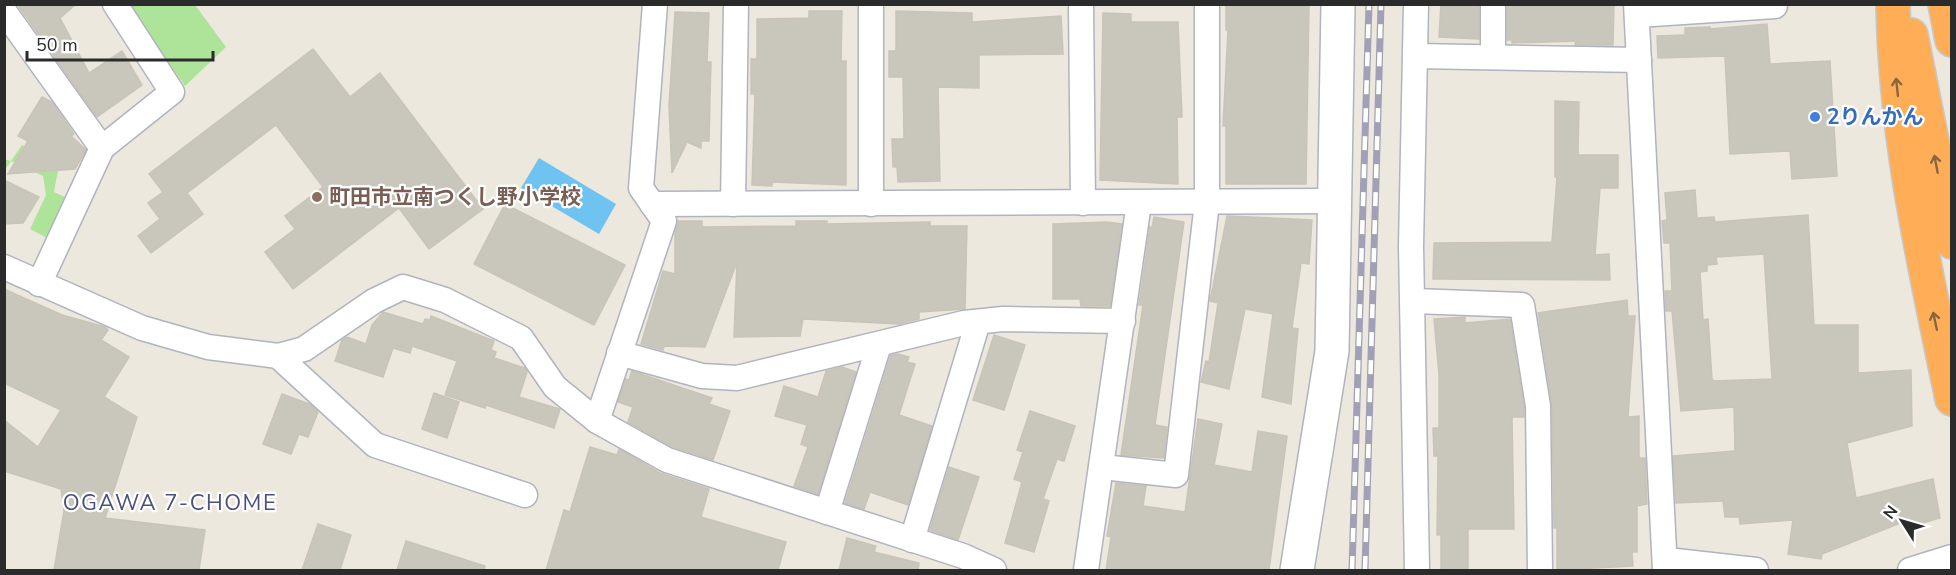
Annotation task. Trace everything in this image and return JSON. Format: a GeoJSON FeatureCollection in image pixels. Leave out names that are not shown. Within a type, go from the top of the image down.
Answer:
{"type":"FeatureCollection","features":[{"type":"Feature","properties":{"kind":"highway"},"geometry":{"type":"LineString","coordinates":[[1893,4],[1894,56],[1909,191],[1952,399]]}},
{"type":"Feature","properties":{"kind":"highway"},"geometry":{"type":"LineString","coordinates":[[1905,4],[1952,242]]}},
{"type":"Feature","properties":{"kind":"highway"},"geometry":{"type":"LineString","coordinates":[[1945,4],[1952,40]]}},
{"type":"Feature","properties":{"kind":"street"},"geometry":{"type":"LineString","coordinates":[[39,284],[102,148],[172,92],[115,4]]}},
{"type":"Feature","properties":{"kind":"street"},"geometry":{"type":"LineString","coordinates":[[597,421],[664,221],[641,188],[655,4]]}},
{"type":"Feature","properties":{"kind":"street"},"geometry":{"type":"LineString","coordinates":[[733,204],[736,4]]}},
{"type":"Feature","properties":{"kind":"street"},"geometry":{"type":"LineString","coordinates":[[871,4],[871,204]]}},
{"type":"Feature","properties":{"kind":"street"},"geometry":{"type":"LineString","coordinates":[[1081,4],[1083,203]]}},
{"type":"Feature","properties":{"kind":"street"},"geometry":{"type":"LineString","coordinates":[[1102,467],[1176,476],[1206,202],[1207,4]]}},
{"type":"Feature","properties":{"kind":"street"},"geometry":{"type":"LineString","coordinates":[[1297,570],[1332,351],[1338,4]]}},
{"type":"Feature","properties":{"kind":"street"},"geometry":{"type":"LineString","coordinates":[[1416,4],[1411,246],[1414,301],[1417,570]]}},
{"type":"Feature","properties":{"kind":"street"},"geometry":{"type":"LineString","coordinates":[[1493,4],[1493,57]]}},
{"type":"Feature","properties":{"kind":"street"},"geometry":{"type":"LineString","coordinates":[[1756,570],[1666,565],[1636,10],[1767,6]]}},
{"type":"Feature","properties":{"kind":"street"},"geometry":{"type":"LineString","coordinates":[[4,11],[102,148]]}},
{"type":"Feature","properties":{"kind":"street"},"geometry":{"type":"LineString","coordinates":[[1416,56],[1640,60]]}},
{"type":"Feature","properties":{"kind":"street"},"geometry":{"type":"LineString","coordinates":[[652,204],[1335,201]]}},
{"type":"Feature","properties":{"kind":"street"},"geometry":{"type":"LineString","coordinates":[[1086,570],[1139,203]]}},
{"type":"Feature","properties":{"kind":"street"},"geometry":{"type":"LineString","coordinates":[[4,267],[142,328],[208,347],[278,356],[304,349],[375,301],[403,287],[445,300],[521,338],[555,387],[597,421],[667,460],[963,556],[994,570]]}},
{"type":"Feature","properties":{"kind":"street"},"geometry":{"type":"LineString","coordinates":[[1414,301],[1521,305],[1538,406],[1540,570]]}},
{"type":"Feature","properties":{"kind":"street"},"geometry":{"type":"LineString","coordinates":[[619,353],[702,376],[737,378],[978,322],[1003,319],[1123,321]]}},
{"type":"Feature","properties":{"kind":"street"},"geometry":{"type":"LineString","coordinates":[[912,540],[978,322]]}},
{"type":"Feature","properties":{"kind":"street"},"geometry":{"type":"LineString","coordinates":[[827,512],[879,345]]}},
{"type":"Feature","properties":{"kind":"street"},"geometry":{"type":"LineString","coordinates":[[278,356],[375,446],[525,495]]}},
{"type":"Feature","properties":{"kind":"street"},"geometry":{"type":"LineString","coordinates":[[1910,570],[1952,557]]}},
{"type":"Feature","properties":{"kind":"green space"},"geometry":{"type":"Polygon","coordinates":[[[128,5],[195,5],[226,47],[185,86],[128,5]]]}},
{"type":"Feature","properties":{"kind":"green space"},"geometry":{"type":"Polygon","coordinates":[[[22,145],[59,165],[54,192],[65,197],[47,238],[30,229],[46,195],[43,176],[11,161],[22,145]]]}},
{"type":"Feature","properties":{"kind":"green space"},"geometry":{"type":"Polygon","coordinates":[[[4,159],[11,161],[5,170],[4,159]]]}},
{"type":"Feature","properties":{"kind":"water"},"geometry":{"type":"Polygon","coordinates":[[[539,158],[616,204],[599,234],[521,188],[539,158]]]}},
{"type":"Feature","properties":{"kind":"building"},"geometry":{"type":"Polygon","coordinates":[[[17,4],[76,4],[60,18],[89,73],[122,51],[142,85],[97,117],[17,4]]]}},
{"type":"Feature","properties":{"kind":"building"},"geometry":{"type":"Polygon","coordinates":[[[1226,4],[1309,4],[1306,184],[1226,184],[1226,126],[1223,126],[1228,30],[1226,30],[1226,4]]]}},
{"type":"Feature","properties":{"kind":"building"},"geometry":{"type":"Polygon","coordinates":[[[1441,4],[1479,4],[1479,39],[1439,37],[1441,4]]]}},
{"type":"Feature","properties":{"kind":"building"},"geometry":{"type":"Polygon","coordinates":[[[1507,4],[1614,4],[1613,45],[1575,45],[1576,41],[1512,43],[1512,40],[1507,40],[1507,4]]]}},
{"type":"Feature","properties":{"kind":"building"},"geometry":{"type":"Polygon","coordinates":[[[809,11],[842,11],[841,61],[846,61],[846,185],[772,182],[772,186],[752,185],[755,94],[751,94],[751,59],[757,59],[757,19],[809,18],[809,11]]]}},
{"type":"Feature","properties":{"kind":"building"},"geometry":{"type":"Polygon","coordinates":[[[896,11],[972,13],[972,22],[1061,16],[1063,54],[979,55],[979,88],[938,87],[940,181],[898,182],[897,167],[893,167],[892,139],[904,139],[903,77],[889,77],[889,51],[896,51],[896,11]]]}},
{"type":"Feature","properties":{"kind":"building"},"geometry":{"type":"Polygon","coordinates":[[[675,12],[709,13],[707,62],[711,62],[709,141],[701,141],[701,148],[687,142],[672,173],[669,106],[675,12]]]}},
{"type":"Feature","properties":{"kind":"building"},"geometry":{"type":"Polygon","coordinates":[[[1103,13],[1131,14],[1131,22],[1178,22],[1182,117],[1177,117],[1178,184],[1100,180],[1103,13]]]}},
{"type":"Feature","properties":{"kind":"building"},"geometry":{"type":"Polygon","coordinates":[[[1767,24],[1770,64],[1830,61],[1837,176],[1792,179],[1790,151],[1730,154],[1725,56],[1658,58],[1657,36],[1685,35],[1685,28],[1710,27],[1710,29],[1767,24]]]}},
{"type":"Feature","properties":{"kind":"building"},"geometry":{"type":"Polygon","coordinates":[[[313,49],[350,97],[380,73],[483,209],[429,249],[399,208],[293,289],[265,252],[295,229],[285,216],[323,187],[276,125],[187,193],[203,214],[151,253],[138,236],[160,219],[148,203],[163,192],[149,174],[313,49]]]}},
{"type":"Feature","properties":{"kind":"building"},"geometry":{"type":"Polygon","coordinates":[[[42,97],[52,102],[74,134],[71,136],[86,150],[75,169],[8,174],[28,141],[18,136],[42,97]]]}},
{"type":"Feature","properties":{"kind":"building"},"geometry":{"type":"Polygon","coordinates":[[[1555,101],[1579,102],[1578,155],[1618,155],[1618,188],[1600,188],[1595,255],[1609,254],[1610,280],[1433,279],[1434,243],[1552,242],[1557,177],[1555,177],[1555,101]]]}},
{"type":"Feature","properties":{"kind":"building"},"geometry":{"type":"Polygon","coordinates":[[[4,180],[39,197],[23,223],[4,224],[4,180]]]}},
{"type":"Feature","properties":{"kind":"building"},"geometry":{"type":"Polygon","coordinates":[[[1695,190],[1697,218],[1714,217],[1715,222],[1808,215],[1814,325],[1858,325],[1858,373],[1911,370],[1912,426],[1847,443],[1856,498],[1933,479],[1940,518],[1909,527],[1908,520],[1822,554],[1821,559],[1788,554],[1793,520],[1740,524],[1739,517],[1725,517],[1723,501],[1676,503],[1673,456],[1735,451],[1734,407],[1681,411],[1672,311],[1666,311],[1665,291],[1672,291],[1670,243],[1664,243],[1662,221],[1667,220],[1665,193],[1695,190]],[[1764,254],[1716,257],[1717,264],[1707,265],[1707,271],[1700,272],[1703,320],[1708,319],[1712,379],[1714,381],[1772,379],[1764,254]]]}},
{"type":"Feature","properties":{"kind":"building"},"geometry":{"type":"Polygon","coordinates":[[[505,204],[625,265],[594,325],[474,264],[505,204]]]}},
{"type":"Feature","properties":{"kind":"building"},"geometry":{"type":"Polygon","coordinates":[[[1227,216],[1312,220],[1309,264],[1301,263],[1292,328],[1298,329],[1291,404],[1262,397],[1273,314],[1245,309],[1229,389],[1201,382],[1206,361],[1209,362],[1218,303],[1210,301],[1227,216]]]}},
{"type":"Feature","properties":{"kind":"building"},"geometry":{"type":"Polygon","coordinates":[[[1154,217],[1184,222],[1155,425],[1167,427],[1164,458],[1121,455],[1143,305],[1139,305],[1150,227],[1152,228],[1154,217]]]}},
{"type":"Feature","properties":{"kind":"building"},"geometry":{"type":"Polygon","coordinates":[[[678,221],[702,221],[702,227],[796,226],[796,221],[827,221],[827,224],[930,222],[930,226],[967,226],[965,309],[919,312],[919,319],[899,324],[803,319],[800,336],[734,337],[737,262],[705,347],[664,346],[663,350],[641,344],[663,271],[675,274],[675,232],[678,221]]]}},
{"type":"Feature","properties":{"kind":"building"},"geometry":{"type":"Polygon","coordinates":[[[1106,222],[1122,224],[1110,306],[1081,306],[1080,299],[1053,299],[1053,224],[1106,222]]]}},
{"type":"Feature","properties":{"kind":"building"},"geometry":{"type":"Polygon","coordinates":[[[4,289],[62,315],[105,327],[108,330],[101,340],[129,357],[104,397],[137,417],[105,518],[205,530],[199,570],[54,570],[64,511],[61,489],[4,471],[4,420],[38,447],[61,410],[4,383],[4,289]]]}},
{"type":"Feature","properties":{"kind":"building"},"geometry":{"type":"Polygon","coordinates":[[[1627,300],[1628,316],[1635,316],[1628,417],[1639,416],[1639,458],[1645,458],[1647,504],[1637,506],[1637,552],[1632,552],[1633,566],[1557,570],[1552,406],[1538,313],[1627,300]]]}},
{"type":"Feature","properties":{"kind":"building"},"geometry":{"type":"Polygon","coordinates":[[[383,312],[423,324],[425,319],[430,320],[431,316],[494,341],[491,350],[496,352],[494,358],[525,368],[527,372],[519,397],[560,409],[554,428],[486,405],[485,408],[445,395],[457,361],[412,346],[410,353],[393,348],[383,377],[335,361],[342,340],[347,337],[366,344],[372,325],[383,312]]]}},
{"type":"Feature","properties":{"kind":"building"},"geometry":{"type":"Polygon","coordinates":[[[1465,317],[1465,323],[1510,319],[1524,407],[1524,417],[1512,417],[1514,529],[1468,529],[1468,570],[1441,570],[1441,535],[1437,535],[1438,456],[1434,456],[1433,428],[1439,428],[1439,375],[1434,319],[1465,317]]]}},
{"type":"Feature","properties":{"kind":"building"},"geometry":{"type":"Polygon","coordinates":[[[994,335],[1025,345],[1004,410],[973,400],[994,335]]]}},
{"type":"Feature","properties":{"kind":"building"},"geometry":{"type":"Polygon","coordinates":[[[891,355],[909,357],[907,362],[915,364],[899,415],[932,426],[908,505],[870,492],[864,509],[845,503],[891,355]]]}},
{"type":"Feature","properties":{"kind":"building"},"geometry":{"type":"Polygon","coordinates":[[[842,367],[856,372],[818,494],[794,486],[808,447],[801,444],[807,425],[775,416],[784,386],[818,397],[826,371],[842,367]]]}},
{"type":"Feature","properties":{"kind":"building"},"geometry":{"type":"Polygon","coordinates":[[[632,371],[712,398],[709,404],[730,411],[713,460],[673,447],[628,422],[633,407],[618,402],[626,379],[629,380],[632,371]]]}},
{"type":"Feature","properties":{"kind":"building"},"geometry":{"type":"Polygon","coordinates":[[[434,393],[459,402],[447,438],[422,429],[434,393]]]}},
{"type":"Feature","properties":{"kind":"building"},"geometry":{"type":"Polygon","coordinates":[[[282,394],[309,404],[318,412],[308,437],[299,434],[291,454],[263,444],[282,394]]]}},
{"type":"Feature","properties":{"kind":"building"},"geometry":{"type":"Polygon","coordinates":[[[1030,411],[1075,426],[1064,461],[1057,459],[1043,499],[1049,501],[1034,552],[1005,543],[1022,482],[1014,479],[1023,452],[1017,450],[1030,411]]]}},
{"type":"Feature","properties":{"kind":"building"},"geometry":{"type":"Polygon","coordinates":[[[1198,419],[1222,424],[1214,465],[1252,472],[1258,431],[1287,436],[1269,570],[1106,570],[1111,537],[1107,536],[1116,483],[1146,486],[1143,506],[1185,512],[1198,419]]]}},
{"type":"Feature","properties":{"kind":"building"},"geometry":{"type":"Polygon","coordinates":[[[590,447],[617,455],[619,449],[660,473],[709,489],[701,517],[786,542],[778,570],[546,570],[564,510],[570,512],[590,447]]]}},
{"type":"Feature","properties":{"kind":"building"},"geometry":{"type":"Polygon","coordinates":[[[949,467],[979,477],[958,540],[930,530],[949,467]]]}},
{"type":"Feature","properties":{"kind":"building"},"geometry":{"type":"Polygon","coordinates":[[[318,524],[351,535],[340,570],[302,570],[318,524]]]}},
{"type":"Feature","properties":{"kind":"building"},"geometry":{"type":"Polygon","coordinates":[[[847,538],[876,546],[874,552],[919,563],[918,570],[839,570],[847,538]]]}},
{"type":"Feature","properties":{"kind":"building"},"geometry":{"type":"Polygon","coordinates":[[[406,541],[485,566],[484,570],[397,570],[406,541]]]}},
{"type":"Feature","properties":{"kind":"railway"},"geometry":{"type":"LineString","coordinates":[[1352,570],[1369,4]]}},
{"type":"Feature","properties":{"kind":"railway"},"geometry":{"type":"LineString","coordinates":[[1365,570],[1381,4]]}},
{"type":"Feature","properties":{"kind":"place","name":"2りんかん"},"geometry":{"type":"Point","coordinates":[1815,117]}},
{"type":"Feature","properties":{"kind":"place","name":"町田市立南つくし野小学校"},"geometry":{"type":"Point","coordinates":[317,197]}},
{"type":"Feature","properties":{"kind":"district","name":"OGAWA 7-CHOME"},"geometry":{"type":"Point","coordinates":[170,503]}}]}
